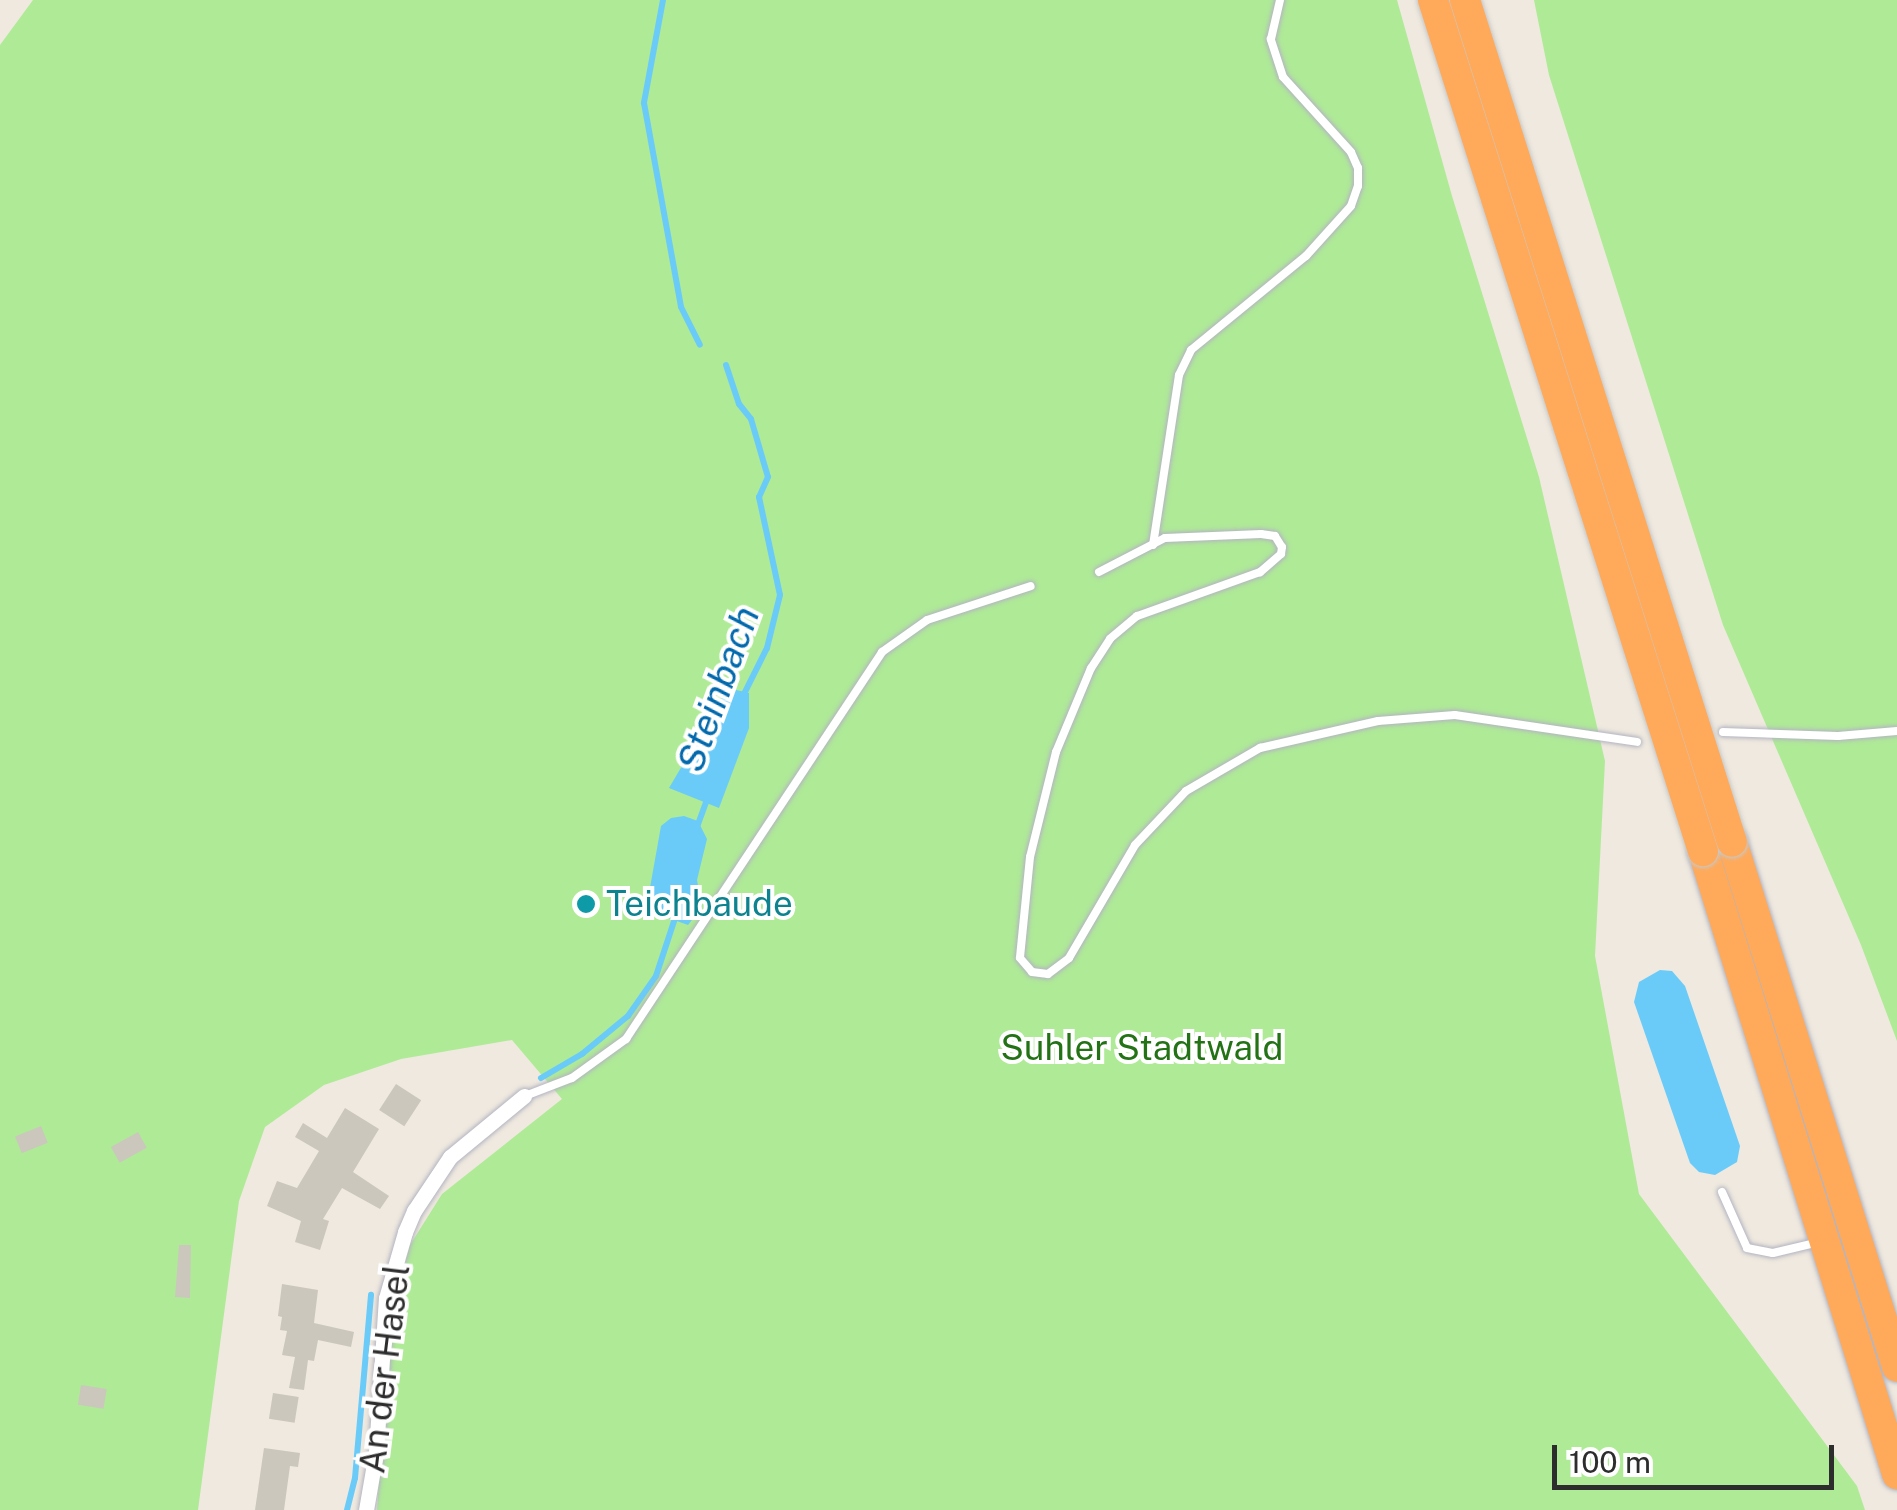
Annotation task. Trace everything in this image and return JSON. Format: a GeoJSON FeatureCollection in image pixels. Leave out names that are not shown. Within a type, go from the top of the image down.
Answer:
{"type":"FeatureCollection","features":[{"type":"Feature","properties":{"kind":"highway"},"geometry":{"type":"LineString","coordinates":[[1432,0],[1897,1474]]}},
{"type":"Feature","properties":{"kind":"highway"},"geometry":{"type":"LineString","coordinates":[[1465,0],[1897,1367]]}},
{"type":"Feature","properties":{"kind":"street","name":"An der Hasel"},"geometry":{"type":"LineString","coordinates":[[366,1510],[376,1452],[386,1298],[405,1232],[414,1211],[450,1157],[524,1096]]}},
{"type":"Feature","properties":{"kind":"lane"},"geometry":{"type":"LineString","coordinates":[[1153,545],[1180,376],[1190,350],[1306,256],[1351,206],[1358,186],[1358,168],[1351,152],[1283,78],[1271,39],[1280,0]]}},
{"type":"Feature","properties":{"kind":"lane"},"geometry":{"type":"LineString","coordinates":[[1100,572],[1165,538],[1261,534],[1275,536],[1282,547],[1281,554],[1260,572],[1138,616],[1110,639],[1090,668],[1056,752],[1030,857],[1020,958],[1032,972],[1048,974],[1069,958],[1135,845],[1186,791],[1260,748],[1378,721],[1455,715],[1637,742]]}},
{"type":"Feature","properties":{"kind":"lane"},"geometry":{"type":"LineString","coordinates":[[524,1096],[572,1078],[626,1040],[882,652],[928,620],[1030,586]]}},
{"type":"Feature","properties":{"kind":"lane"},"geometry":{"type":"LineString","coordinates":[[1723,732],[1838,736],[1897,731]]}},
{"type":"Feature","properties":{"kind":"lane"},"geometry":{"type":"LineString","coordinates":[[1722,1192],[1747,1248],[1773,1252],[1824,1242]]}},
{"type":"Feature","properties":{"kind":"green space","name":"Suhler Stadtwald"},"geometry":{"type":"Polygon","coordinates":[[[33,0],[1397,0],[1452,196],[1539,477],[1605,761],[1595,956],[1639,1194],[1857,1486],[1865,1510],[377,1510],[390,1319],[410,1245],[442,1194],[562,1099],[512,1040],[401,1059],[324,1085],[265,1127],[239,1201],[198,1510],[0,1510],[0,45],[33,0]]]}},
{"type":"Feature","properties":{"kind":"green space"},"geometry":{"type":"Polygon","coordinates":[[[1534,0],[1897,0],[1897,1041],[1861,945],[1723,625],[1549,75],[1534,0]]]}},
{"type":"Feature","properties":{"kind":"water"},"geometry":{"type":"Polygon","coordinates":[[[728,688],[749,693],[749,728],[719,808],[669,788],[728,688]]]}},
{"type":"Feature","properties":{"kind":"water"},"geometry":{"type":"Polygon","coordinates":[[[684,816],[698,821],[707,839],[697,880],[702,907],[688,925],[646,910],[661,826],[671,818],[684,816]]]}},
{"type":"Feature","properties":{"kind":"water"},"geometry":{"type":"Polygon","coordinates":[[[1660,970],[1672,971],[1685,986],[1740,1146],[1737,1162],[1715,1175],[1699,1172],[1690,1163],[1634,1002],[1639,982],[1660,970]]]}},
{"type":"Feature","properties":{"kind":"building"},"geometry":{"type":"Polygon","coordinates":[[[396,1084],[421,1100],[404,1126],[379,1110],[396,1084]]]}},
{"type":"Feature","properties":{"kind":"building"},"geometry":{"type":"Polygon","coordinates":[[[345,1108],[379,1129],[353,1172],[389,1196],[380,1209],[342,1188],[323,1219],[329,1221],[320,1250],[295,1242],[301,1221],[267,1206],[277,1181],[297,1188],[319,1151],[295,1137],[303,1123],[327,1138],[345,1108]]]}},
{"type":"Feature","properties":{"kind":"building"},"geometry":{"type":"Polygon","coordinates":[[[41,1126],[48,1143],[22,1153],[15,1136],[41,1126]]]}},
{"type":"Feature","properties":{"kind":"building"},"geometry":{"type":"Polygon","coordinates":[[[138,1132],[147,1148],[120,1163],[111,1147],[138,1132]]]}},
{"type":"Feature","properties":{"kind":"building"},"geometry":{"type":"Polygon","coordinates":[[[179,1245],[191,1245],[190,1298],[175,1297],[179,1245]]]}},
{"type":"Feature","properties":{"kind":"building"},"geometry":{"type":"Polygon","coordinates":[[[282,1284],[318,1290],[314,1323],[354,1332],[351,1347],[318,1340],[314,1361],[308,1360],[304,1390],[289,1388],[295,1357],[282,1355],[287,1331],[280,1330],[282,1317],[278,1316],[282,1284]]]}},
{"type":"Feature","properties":{"kind":"building"},"geometry":{"type":"Polygon","coordinates":[[[81,1385],[107,1389],[104,1409],[78,1405],[81,1385]]]}},
{"type":"Feature","properties":{"kind":"building"},"geometry":{"type":"Polygon","coordinates":[[[273,1393],[299,1397],[295,1423],[269,1419],[273,1393]]]}},
{"type":"Feature","properties":{"kind":"building"},"geometry":{"type":"Polygon","coordinates":[[[264,1448],[300,1453],[298,1467],[290,1466],[284,1510],[255,1510],[264,1448]]]}},
{"type":"Feature","properties":{"kind":"waterway","name":"Steinbach"},"geometry":{"type":"LineString","coordinates":[[663,0],[644,103],[681,307],[700,345]]}},
{"type":"Feature","properties":{"kind":"waterway","name":"Steinbach"},"geometry":{"type":"LineString","coordinates":[[726,365],[739,404],[751,419],[768,477],[759,497],[780,595],[767,648],[741,700]]}},
{"type":"Feature","properties":{"kind":"waterway"},"geometry":{"type":"LineString","coordinates":[[697,827],[708,797]]}},
{"type":"Feature","properties":{"kind":"waterway","name":"Steinbach"},"geometry":{"type":"LineString","coordinates":[[541,1078],[582,1054],[628,1016],[656,976],[677,912]]}},
{"type":"Feature","properties":{"kind":"waterway","name":"Steinbach"},"geometry":{"type":"LineString","coordinates":[[347,1510],[355,1478],[371,1295]]}},
{"type":"Feature","properties":{"kind":"place","name":"Teichbaude"},"geometry":{"type":"Point","coordinates":[586,904]}}]}
